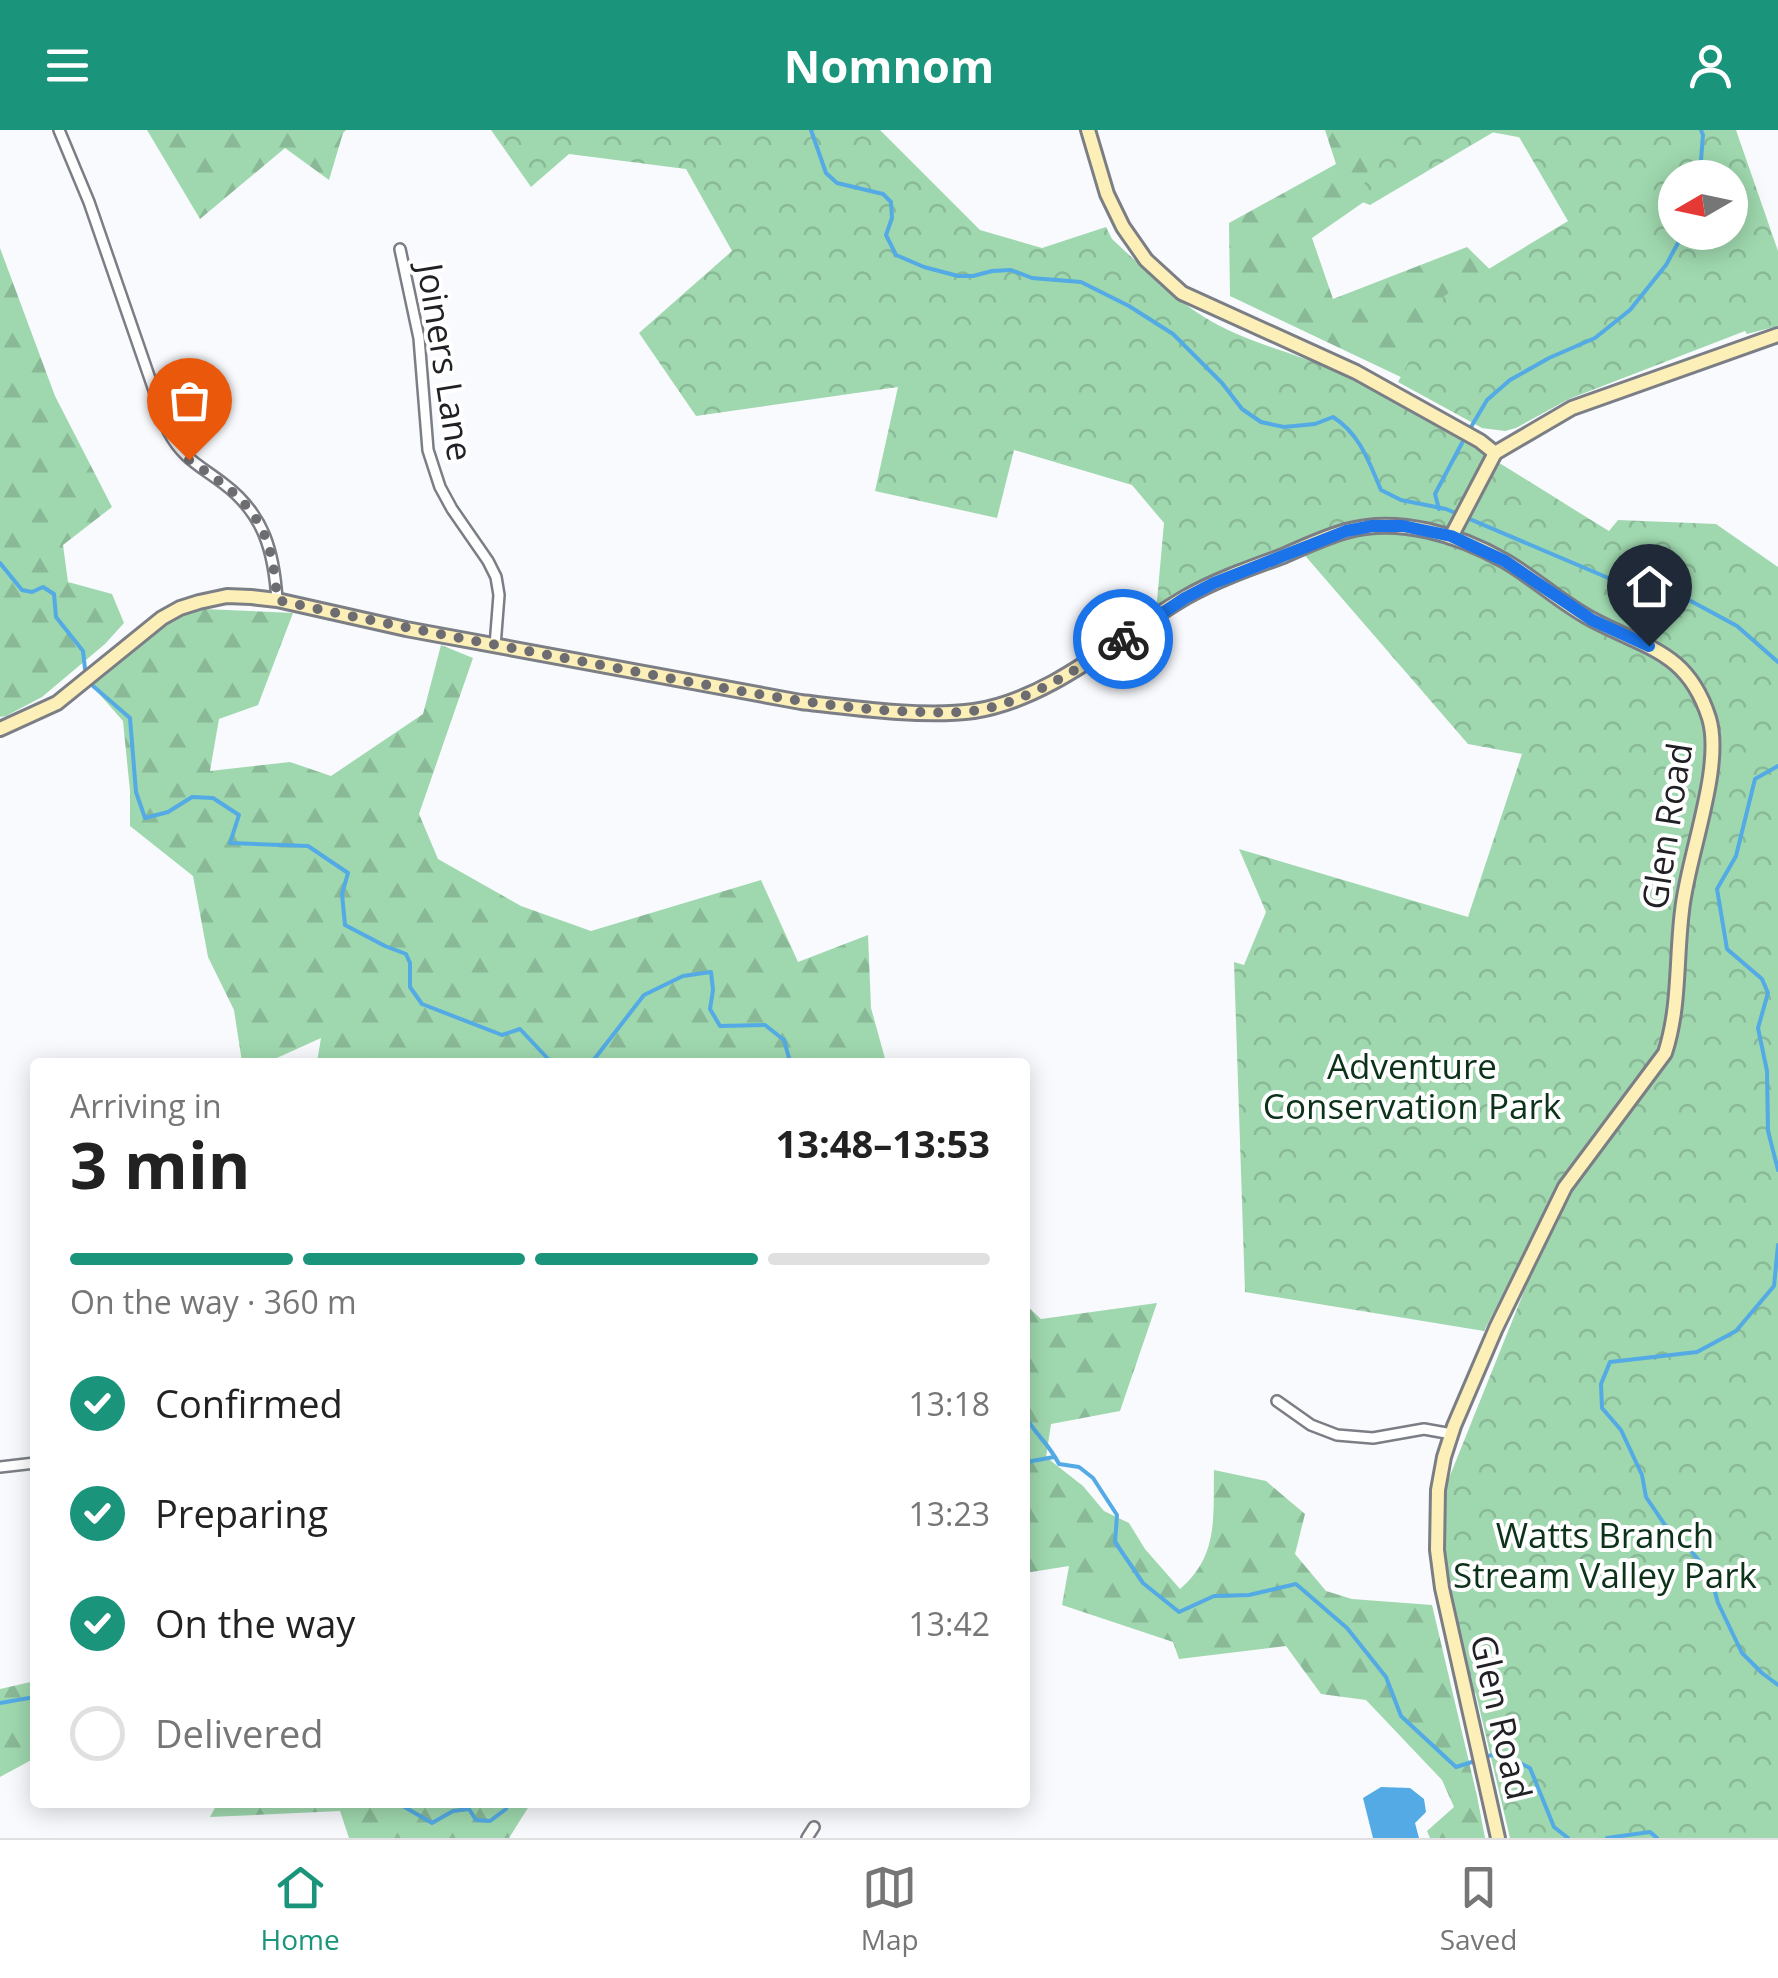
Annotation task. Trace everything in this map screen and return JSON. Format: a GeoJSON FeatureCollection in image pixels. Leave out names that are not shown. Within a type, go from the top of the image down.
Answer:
{"type":"FeatureCollection","features":[{"type":"Feature","properties":{"kind":"main road"},"geometry":{"type":"LineString","coordinates":[[1088,130],[1107,194],[1122,227],[1146,260],[1182,293],[1356,372],[1480,440],[1495,453]]}},
{"type":"Feature","properties":{"kind":"main road"},"geometry":{"type":"LineString","coordinates":[[1454,530],[1495,453],[1572,408],[1778,335]]}},
{"type":"Feature","properties":{"kind":"main road","name":"Glen Road"},"geometry":{"type":"LineString","coordinates":[[0,729],[57,703],[162,618],[180,608],[228,596],[277,600],[496,646],[801,702],[911,712],[974,711],[1024,696],[1061,678],[1214,583],[1346,531],[1372,526],[1454,530],[1592,620],[1675,662],[1694,683],[1709,719],[1712,766],[1682,908],[1674,1026],[1665,1053],[1564,1187],[1496,1328],[1452,1434],[1438,1490],[1442,1588],[1498,1838]]}},
{"type":"Feature","properties":{"kind":"street"},"geometry":{"type":"LineString","coordinates":[[59,130],[89,202],[168,431],[189,460],[227,486],[253,512],[274,564],[277,600]]}},
{"type":"Feature","properties":{"kind":"street","name":"Joiners Lane"},"geometry":{"type":"LineString","coordinates":[[400,249],[419,338],[428,450],[440,488],[496,577],[496,646]]}},
{"type":"Feature","properties":{"kind":"street"},"geometry":{"type":"LineString","coordinates":[[1277,1401],[1312,1424],[1337,1434],[1374,1438],[1424,1428],[1452,1434]]}},
{"type":"Feature","properties":{"kind":"street"},"geometry":{"type":"LineString","coordinates":[[0,1466],[30,1464]]}},
{"type":"Feature","properties":{"kind":"street"},"geometry":{"type":"LineString","coordinates":[[808,1838],[814,1827]]}},
{"type":"Feature","properties":{"kind":"green space"},"geometry":{"type":"Polygon","coordinates":[[[147,130],[346,130],[329,180],[285,148],[200,219],[147,130]]]}},
{"type":"Feature","properties":{"kind":"green space","name":"Watts Branch Stream Valley Park"},"geometry":{"type":"Polygon","coordinates":[[[491,130],[880,130],[980,230],[1042,248],[1106,227],[1112,239],[1149,274],[1203,317],[1380,393],[1609,531],[1618,520],[1716,524],[1778,567],[1778,1838],[1510,1838],[1476,1694],[1457,1674],[1432,1575],[1435,1513],[1570,1177],[1563,1176],[1484,1331],[1245,1292],[1234,962],[1244,965],[1266,912],[1239,849],[1468,917],[1522,754],[1468,744],[1295,544],[1250,562],[1156,612],[1164,523],[1132,485],[1014,450],[997,518],[875,491],[898,387],[696,416],[639,333],[732,251],[686,169],[569,154],[531,187],[491,130]]]}},
{"type":"Feature","properties":{"kind":"green space"},"geometry":{"type":"Polygon","coordinates":[[[1325,130],[1652,130],[1565,146],[1491,132],[1401,176],[1312,238],[1333,299],[1467,247],[1513,292],[1424,388],[1230,296],[1229,223],[1336,164],[1325,130]]]}},
{"type":"Feature","properties":{"kind":"green space"},"geometry":{"type":"Polygon","coordinates":[[[1378,130],[1497,130],[1370,205],[1360,201],[1378,130]]]}},
{"type":"Feature","properties":{"kind":"green space"},"geometry":{"type":"Polygon","coordinates":[[[1515,130],[1736,130],[1746,160],[1658,160],[1658,250],[1748,250],[1748,165],[1778,251],[1778,326],[1747,334],[1745,331],[1569,399],[1505,431],[1482,428],[1398,382],[1444,296],[1568,221],[1515,130]]]}},
{"type":"Feature","properties":{"kind":"green space"},"geometry":{"type":"Polygon","coordinates":[[[0,248],[55,396],[112,507],[63,545],[68,582],[112,594],[124,623],[42,697],[0,717],[0,248]]]}},
{"type":"Feature","properties":{"kind":"green space"},"geometry":{"type":"Polygon","coordinates":[[[180,608],[293,613],[258,705],[219,719],[210,771],[290,762],[331,776],[423,714],[441,645],[473,658],[419,814],[438,859],[521,906],[591,931],[761,880],[798,962],[868,935],[871,1008],[885,1058],[318,1058],[321,1038],[277,1058],[241,1058],[234,1010],[208,957],[193,876],[130,826],[123,721],[86,679],[180,608]]]}},
{"type":"Feature","properties":{"kind":"green space"},"geometry":{"type":"Polygon","coordinates":[[[1157,1303],[1120,1411],[1051,1424],[1046,1457],[1083,1486],[1104,1511],[1129,1523],[1145,1549],[1180,1589],[1193,1576],[1208,1549],[1214,1470],[1266,1481],[1305,1514],[1295,1554],[1326,1591],[1352,1599],[1432,1605],[1485,1838],[1430,1838],[1427,1831],[1454,1807],[1442,1780],[1366,1700],[1321,1694],[1286,1646],[1179,1659],[1173,1642],[1062,1605],[1069,1566],[1030,1572],[1030,1309],[1041,1319],[1157,1303]]]}},
{"type":"Feature","properties":{"kind":"green space"},"geometry":{"type":"Polygon","coordinates":[[[30,1682],[30,1761],[0,1777],[0,1689],[30,1682]]]}},
{"type":"Feature","properties":{"kind":"green space"},"geometry":{"type":"Polygon","coordinates":[[[215,1808],[528,1808],[509,1838],[349,1838],[340,1811],[210,1817],[215,1808]]]}},
{"type":"Feature","properties":{"kind":"water"},"geometry":{"type":"Polygon","coordinates":[[[1381,1787],[1410,1788],[1424,1799],[1426,1812],[1415,1823],[1419,1838],[1373,1838],[1363,1798],[1381,1787]]]}},
{"type":"Feature","properties":{"kind":"waterway"},"geometry":{"type":"LineString","coordinates":[[811,130],[826,173],[837,183],[883,194],[891,202],[892,218],[886,235],[896,255],[958,276],[1011,270],[1032,278],[1081,282],[1173,334],[1242,409],[1261,422],[1284,427],[1315,424],[1333,417],[1357,440],[1381,490],[1401,500],[1446,509],[1646,594],[1689,600],[1737,626],[1778,662]]}},
{"type":"Feature","properties":{"kind":"waterway"},"geometry":{"type":"LineString","coordinates":[[1701,130],[1701,160]]}},
{"type":"Feature","properties":{"kind":"waterway"},"geometry":{"type":"LineString","coordinates":[[1471,427],[1487,400],[1510,380],[1595,338],[1630,310],[1674,250]]}},
{"type":"Feature","properties":{"kind":"waterway"},"geometry":{"type":"LineString","coordinates":[[1439,509],[1435,494],[1462,443]]}},
{"type":"Feature","properties":{"kind":"waterway"},"geometry":{"type":"LineString","coordinates":[[0,563],[22,590],[32,592],[43,587],[54,594],[56,617],[83,651],[85,669]]}},
{"type":"Feature","properties":{"kind":"waterway"},"geometry":{"type":"LineString","coordinates":[[93,686],[130,718],[136,792],[145,818],[168,812],[192,797],[213,798],[239,815],[230,843],[308,846],[348,873],[342,894],[345,925],[406,954],[410,987],[422,1004],[502,1035],[520,1029],[547,1058]]}},
{"type":"Feature","properties":{"kind":"waterway"},"geometry":{"type":"LineString","coordinates":[[1778,766],[1755,779],[1736,856],[1717,889],[1727,949],[1762,979],[1768,993],[1758,1028],[1767,1071],[1768,1131],[1778,1170]]}},
{"type":"Feature","properties":{"kind":"waterway"},"geometry":{"type":"LineString","coordinates":[[595,1058],[644,995],[683,976],[711,972],[710,1009],[720,1026],[765,1025],[784,1040],[789,1058]]}},
{"type":"Feature","properties":{"kind":"waterway"},"geometry":{"type":"LineString","coordinates":[[1778,1245],[1774,1286],[1736,1331],[1697,1352],[1610,1362],[1601,1384],[1602,1408],[1621,1430],[1642,1475],[1646,1497],[1665,1525],[1710,1574],[1718,1603],[1742,1653],[1778,1685]]}},
{"type":"Feature","properties":{"kind":"waterway"},"geometry":{"type":"LineString","coordinates":[[1030,1423],[1059,1464],[1079,1467],[1093,1478],[1117,1515],[1115,1542],[1143,1583],[1179,1612],[1214,1596],[1249,1595],[1296,1584],[1347,1628],[1386,1677],[1401,1716],[1456,1767],[1472,1762]]}},
{"type":"Feature","properties":{"kind":"waterway"},"geometry":{"type":"LineString","coordinates":[[1030,1462],[1054,1457]]}},
{"type":"Feature","properties":{"kind":"waterway"},"geometry":{"type":"LineString","coordinates":[[0,1703],[30,1698]]}},
{"type":"Feature","properties":{"kind":"waterway"},"geometry":{"type":"LineString","coordinates":[[1487,1756],[1501,1754],[1530,1768],[1554,1827],[1568,1838]]}},
{"type":"Feature","properties":{"kind":"waterway"},"geometry":{"type":"LineString","coordinates":[[406,1808],[432,1823],[453,1811],[469,1809],[476,1820],[490,1821],[506,1808]]}},
{"type":"Feature","properties":{"kind":"waterway"},"geometry":{"type":"LineString","coordinates":[[1607,1838],[1650,1832],[1657,1838]]}},
{"type":"Feature","properties":{"kind":"way so far"},"geometry":{"type":"LineString","coordinates":[[189,460],[227,486],[253,512],[274,564],[277,600],[406,629],[801,702],[946,713],[993,707],[1024,696],[1123,639]]}},
{"type":"Feature","properties":{"kind":"route"},"geometry":{"type":"LineString","coordinates":[[1123,639],[1214,583],[1346,531],[1403,526],[1451,536],[1505,561],[1592,620],[1649,646]]}},
{"type":"Feature","properties":{"kind":"park label","name":"Adventure Conservation Park"},"geometry":{"type":"Point","coordinates":[1412,1085]}}]}
